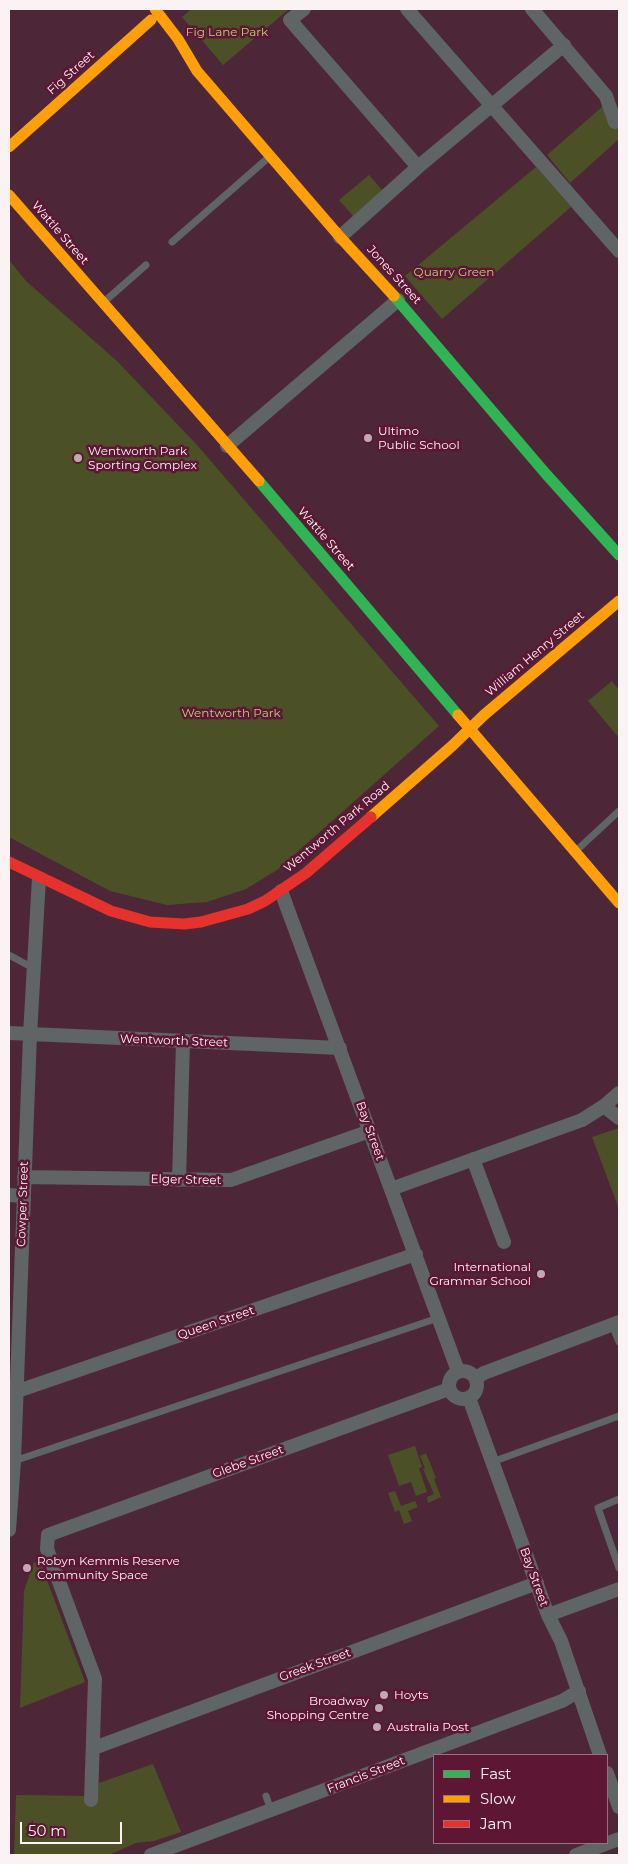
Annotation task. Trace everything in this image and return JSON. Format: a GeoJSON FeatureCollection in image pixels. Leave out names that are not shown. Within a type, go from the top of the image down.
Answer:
{"type":"FeatureCollection","features":[{"type":"Feature","properties":{"kind":"main road","name":"Fig Street"},"geometry":{"type":"LineString","coordinates":[[9,147],[157,12]]}},
{"type":"Feature","properties":{"kind":"main road","name":"Jones Street"},"geometry":{"type":"LineString","coordinates":[[157,12],[178,39],[197,71],[340,237],[398,300],[546,474],[619,554]]}},
{"type":"Feature","properties":{"kind":"main road","name":"Wattle Street"},"geometry":{"type":"LineString","coordinates":[[9,195],[619,903]]}},
{"type":"Feature","properties":{"kind":"main road","name":"William Henry Street"},"geometry":{"type":"LineString","coordinates":[[470,729],[547,660],[619,601]]}},
{"type":"Feature","properties":{"kind":"main road","name":"Wentworth Park Road"},"geometry":{"type":"LineString","coordinates":[[9,862],[111,911],[133,918],[167,924],[201,922],[234,914],[261,903],[306,873],[470,729]]}},
{"type":"Feature","properties":{"kind":"street"},"geometry":{"type":"LineString","coordinates":[[304,9],[290,20],[418,168]]}},
{"type":"Feature","properties":{"kind":"street"},"geometry":{"type":"LineString","coordinates":[[407,9],[619,251]]}},
{"type":"Feature","properties":{"kind":"street"},"geometry":{"type":"LineString","coordinates":[[532,9],[606,96],[615,122],[618,118]]}},
{"type":"Feature","properties":{"kind":"street"},"geometry":{"type":"LineString","coordinates":[[340,237],[418,168],[564,45]]}},
{"type":"Feature","properties":{"kind":"street"},"geometry":{"type":"LineString","coordinates":[[227,446],[398,300]]}},
{"type":"Feature","properties":{"kind":"street","name":"Cowper Street"},"geometry":{"type":"LineString","coordinates":[[9,1530],[12,1390],[39,878]]}},
{"type":"Feature","properties":{"kind":"street","name":"Bay Street"},"geometry":{"type":"LineString","coordinates":[[281,891],[458,1371]]}},
{"type":"Feature","properties":{"kind":"street","name":"Wentworth Street"},"geometry":{"type":"LineString","coordinates":[[9,1033],[340,1048]]}},
{"type":"Feature","properties":{"kind":"street"},"geometry":{"type":"LineString","coordinates":[[179,1180],[183,1042]]}},
{"type":"Feature","properties":{"kind":"street"},"geometry":{"type":"LineString","coordinates":[[391,1189],[582,1120],[604,1106],[619,1093]]}},
{"type":"Feature","properties":{"kind":"street"},"geometry":{"type":"LineString","coordinates":[[604,1106],[619,1118]]}},
{"type":"Feature","properties":{"kind":"street","name":"Elger Street"},"geometry":{"type":"LineString","coordinates":[[24,1177],[231,1180],[370,1131]]}},
{"type":"Feature","properties":{"kind":"street"},"geometry":{"type":"LineString","coordinates":[[473,1159],[504,1242]]}},
{"type":"Feature","properties":{"kind":"street"},"geometry":{"type":"LineString","coordinates":[[9,1195],[23,1196]]}},
{"type":"Feature","properties":{"kind":"street","name":"Queen Street"},"geometry":{"type":"LineString","coordinates":[[12,1390],[416,1254]]}},
{"type":"Feature","properties":{"kind":"street"},"geometry":{"type":"LineString","coordinates":[[476,1378],[484,1373],[616,1323]]}},
{"type":"Feature","properties":{"kind":"street"},"geometry":{"type":"LineString","coordinates":[[465,1370],[476,1378],[476,1390],[469,1398],[459,1399],[449,1389],[449,1380],[458,1371],[465,1370]]}},
{"type":"Feature","properties":{"kind":"street","name":"Glebe Street"},"geometry":{"type":"LineString","coordinates":[[94,1748],[95,1679],[47,1549],[48,1535],[449,1389]]}},
{"type":"Feature","properties":{"kind":"street","name":"Bay Street"},"geometry":{"type":"LineString","coordinates":[[469,1398],[548,1615],[559,1636],[600,1754]]}},
{"type":"Feature","properties":{"kind":"street","name":"Greek Street"},"geometry":{"type":"LineString","coordinates":[[94,1748],[537,1584]]}},
{"type":"Feature","properties":{"kind":"street"},"geometry":{"type":"LineString","coordinates":[[548,1615],[619,1589]]}},
{"type":"Feature","properties":{"kind":"street","name":"Francis Street"},"geometry":{"type":"LineString","coordinates":[[151,1855],[562,1701],[579,1691]]}},
{"type":"Feature","properties":{"kind":"street"},"geometry":{"type":"LineString","coordinates":[[91,1800],[94,1748]]}},
{"type":"Feature","properties":{"kind":"street"},"geometry":{"type":"LineString","coordinates":[[608,1776],[619,1808]]}},
{"type":"Feature","properties":{"kind":"street"},"geometry":{"type":"LineString","coordinates":[[576,1855],[606,1844]]}},
{"type":"Feature","properties":{"kind":"lane"},"geometry":{"type":"LineString","coordinates":[[172,242],[271,156]]}},
{"type":"Feature","properties":{"kind":"lane"},"geometry":{"type":"LineString","coordinates":[[103,303],[146,265]]}},
{"type":"Feature","properties":{"kind":"lane"},"geometry":{"type":"LineString","coordinates":[[575,852],[619,811]]}},
{"type":"Feature","properties":{"kind":"lane"},"geometry":{"type":"LineString","coordinates":[[9,955],[33,968]]}},
{"type":"Feature","properties":{"kind":"lane"},"geometry":{"type":"LineString","coordinates":[[12,1460],[438,1318]]}},
{"type":"Feature","properties":{"kind":"lane"},"geometry":{"type":"LineString","coordinates":[[616,1323],[619,1342]]}},
{"type":"Feature","properties":{"kind":"lane"},"geometry":{"type":"LineString","coordinates":[[492,1462],[619,1416]]}},
{"type":"Feature","properties":{"kind":"lane"},"geometry":{"type":"LineString","coordinates":[[619,1499],[598,1508],[619,1568]]}},
{"type":"Feature","properties":{"kind":"lane"},"geometry":{"type":"LineString","coordinates":[[266,1796],[271,1811]]}},
{"type":"Feature","properties":{"kind":"green space","name":"Fig Lane Park"},"geometry":{"type":"Polygon","coordinates":[[[191,9],[289,9],[223,65],[182,17],[191,9]]]}},
{"type":"Feature","properties":{"kind":"green space"},"geometry":{"type":"Polygon","coordinates":[[[603,106],[619,124],[619,139],[570,183],[547,155],[603,106]]]}},
{"type":"Feature","properties":{"kind":"green space","name":"Quarry Green"},"geometry":{"type":"Polygon","coordinates":[[[536,167],[571,207],[442,319],[405,276],[536,167]]]}},
{"type":"Feature","properties":{"kind":"green space"},"geometry":{"type":"Polygon","coordinates":[[[369,175],[384,192],[354,217],[339,200],[369,175]]]}},
{"type":"Feature","properties":{"kind":"green space","name":"Wentworth Park"},"geometry":{"type":"Polygon","coordinates":[[[9,260],[26,281],[117,361],[197,445],[439,726],[277,870],[246,889],[207,902],[167,905],[110,891],[9,837],[9,260]]]}},
{"type":"Feature","properties":{"kind":"green space"},"geometry":{"type":"Polygon","coordinates":[[[612,681],[619,690],[619,738],[588,701],[612,681]]]}},
{"type":"Feature","properties":{"kind":"green space"},"geometry":{"type":"Polygon","coordinates":[[[619,1128],[619,1209],[592,1137],[619,1128]]]}},
{"type":"Feature","properties":{"kind":"green space"},"geometry":{"type":"Polygon","coordinates":[[[415,1446],[422,1467],[419,1468],[427,1492],[416,1496],[411,1482],[399,1486],[388,1455],[415,1446]]]}},
{"type":"Feature","properties":{"kind":"green space"},"geometry":{"type":"Polygon","coordinates":[[[426,1453],[441,1497],[428,1503],[427,1497],[434,1494],[423,1469],[425,1468],[420,1456],[426,1453]]]}},
{"type":"Feature","properties":{"kind":"green space"},"geometry":{"type":"Polygon","coordinates":[[[395,1491],[401,1506],[415,1501],[418,1507],[408,1511],[412,1521],[404,1524],[399,1510],[395,1512],[388,1493],[395,1491]]]}},
{"type":"Feature","properties":{"kind":"green space"},"geometry":{"type":"Polygon","coordinates":[[[34,1562],[41,1564],[85,1682],[20,1708],[24,1591],[34,1562]]]}},
{"type":"Feature","properties":{"kind":"green space"},"geometry":{"type":"Polygon","coordinates":[[[153,1764],[181,1832],[154,1841],[136,1843],[109,1855],[14,1855],[16,1795],[86,1796],[98,1790],[99,1783],[153,1764]]]}},
{"type":"Feature","properties":{"kind":"traffic: fast"},"geometry":{"type":"LineString","coordinates":[[394,296],[546,474],[619,555]]}},
{"type":"Feature","properties":{"kind":"traffic: fast"},"geometry":{"type":"LineString","coordinates":[[259,481],[458,715]]}},
{"type":"Feature","properties":{"kind":"traffic: slow"},"geometry":{"type":"LineString","coordinates":[[155,9],[178,39],[197,71],[340,237],[394,296]]}},
{"type":"Feature","properties":{"kind":"traffic: slow"},"geometry":{"type":"LineString","coordinates":[[9,147],[151,20]]}},
{"type":"Feature","properties":{"kind":"traffic: slow"},"geometry":{"type":"LineString","coordinates":[[9,195],[259,481]]}},
{"type":"Feature","properties":{"kind":"traffic: slow"},"geometry":{"type":"LineString","coordinates":[[371,817],[452,746],[484,715],[619,601]]}},
{"type":"Feature","properties":{"kind":"traffic: slow"},"geometry":{"type":"LineString","coordinates":[[458,715],[619,903]]}},
{"type":"Feature","properties":{"kind":"traffic: jam"},"geometry":{"type":"LineString","coordinates":[[9,862],[111,911],[150,922],[184,924],[201,922],[248,909],[265,901],[306,873],[371,817]]}},
{"type":"Feature","properties":{"kind":"place","name":"Ultimo Public School"},"geometry":{"type":"Point","coordinates":[368,438]}},
{"type":"Feature","properties":{"kind":"place","name":"Wentworth Park Sporting Complex"},"geometry":{"type":"Point","coordinates":[78,458]}},
{"type":"Feature","properties":{"kind":"place","name":"International Grammar School"},"geometry":{"type":"Point","coordinates":[541,1274]}},
{"type":"Feature","properties":{"kind":"place","name":"Robyn Kemmis Reserve Community Space"},"geometry":{"type":"Point","coordinates":[27,1568]}},
{"type":"Feature","properties":{"kind":"place","name":"Hoyts"},"geometry":{"type":"Point","coordinates":[384,1695]}},
{"type":"Feature","properties":{"kind":"place","name":"Broadway Shopping Centre"},"geometry":{"type":"Point","coordinates":[379,1708]}},
{"type":"Feature","properties":{"kind":"place","name":"Australia Post"},"geometry":{"type":"Point","coordinates":[377,1727]}}]}
